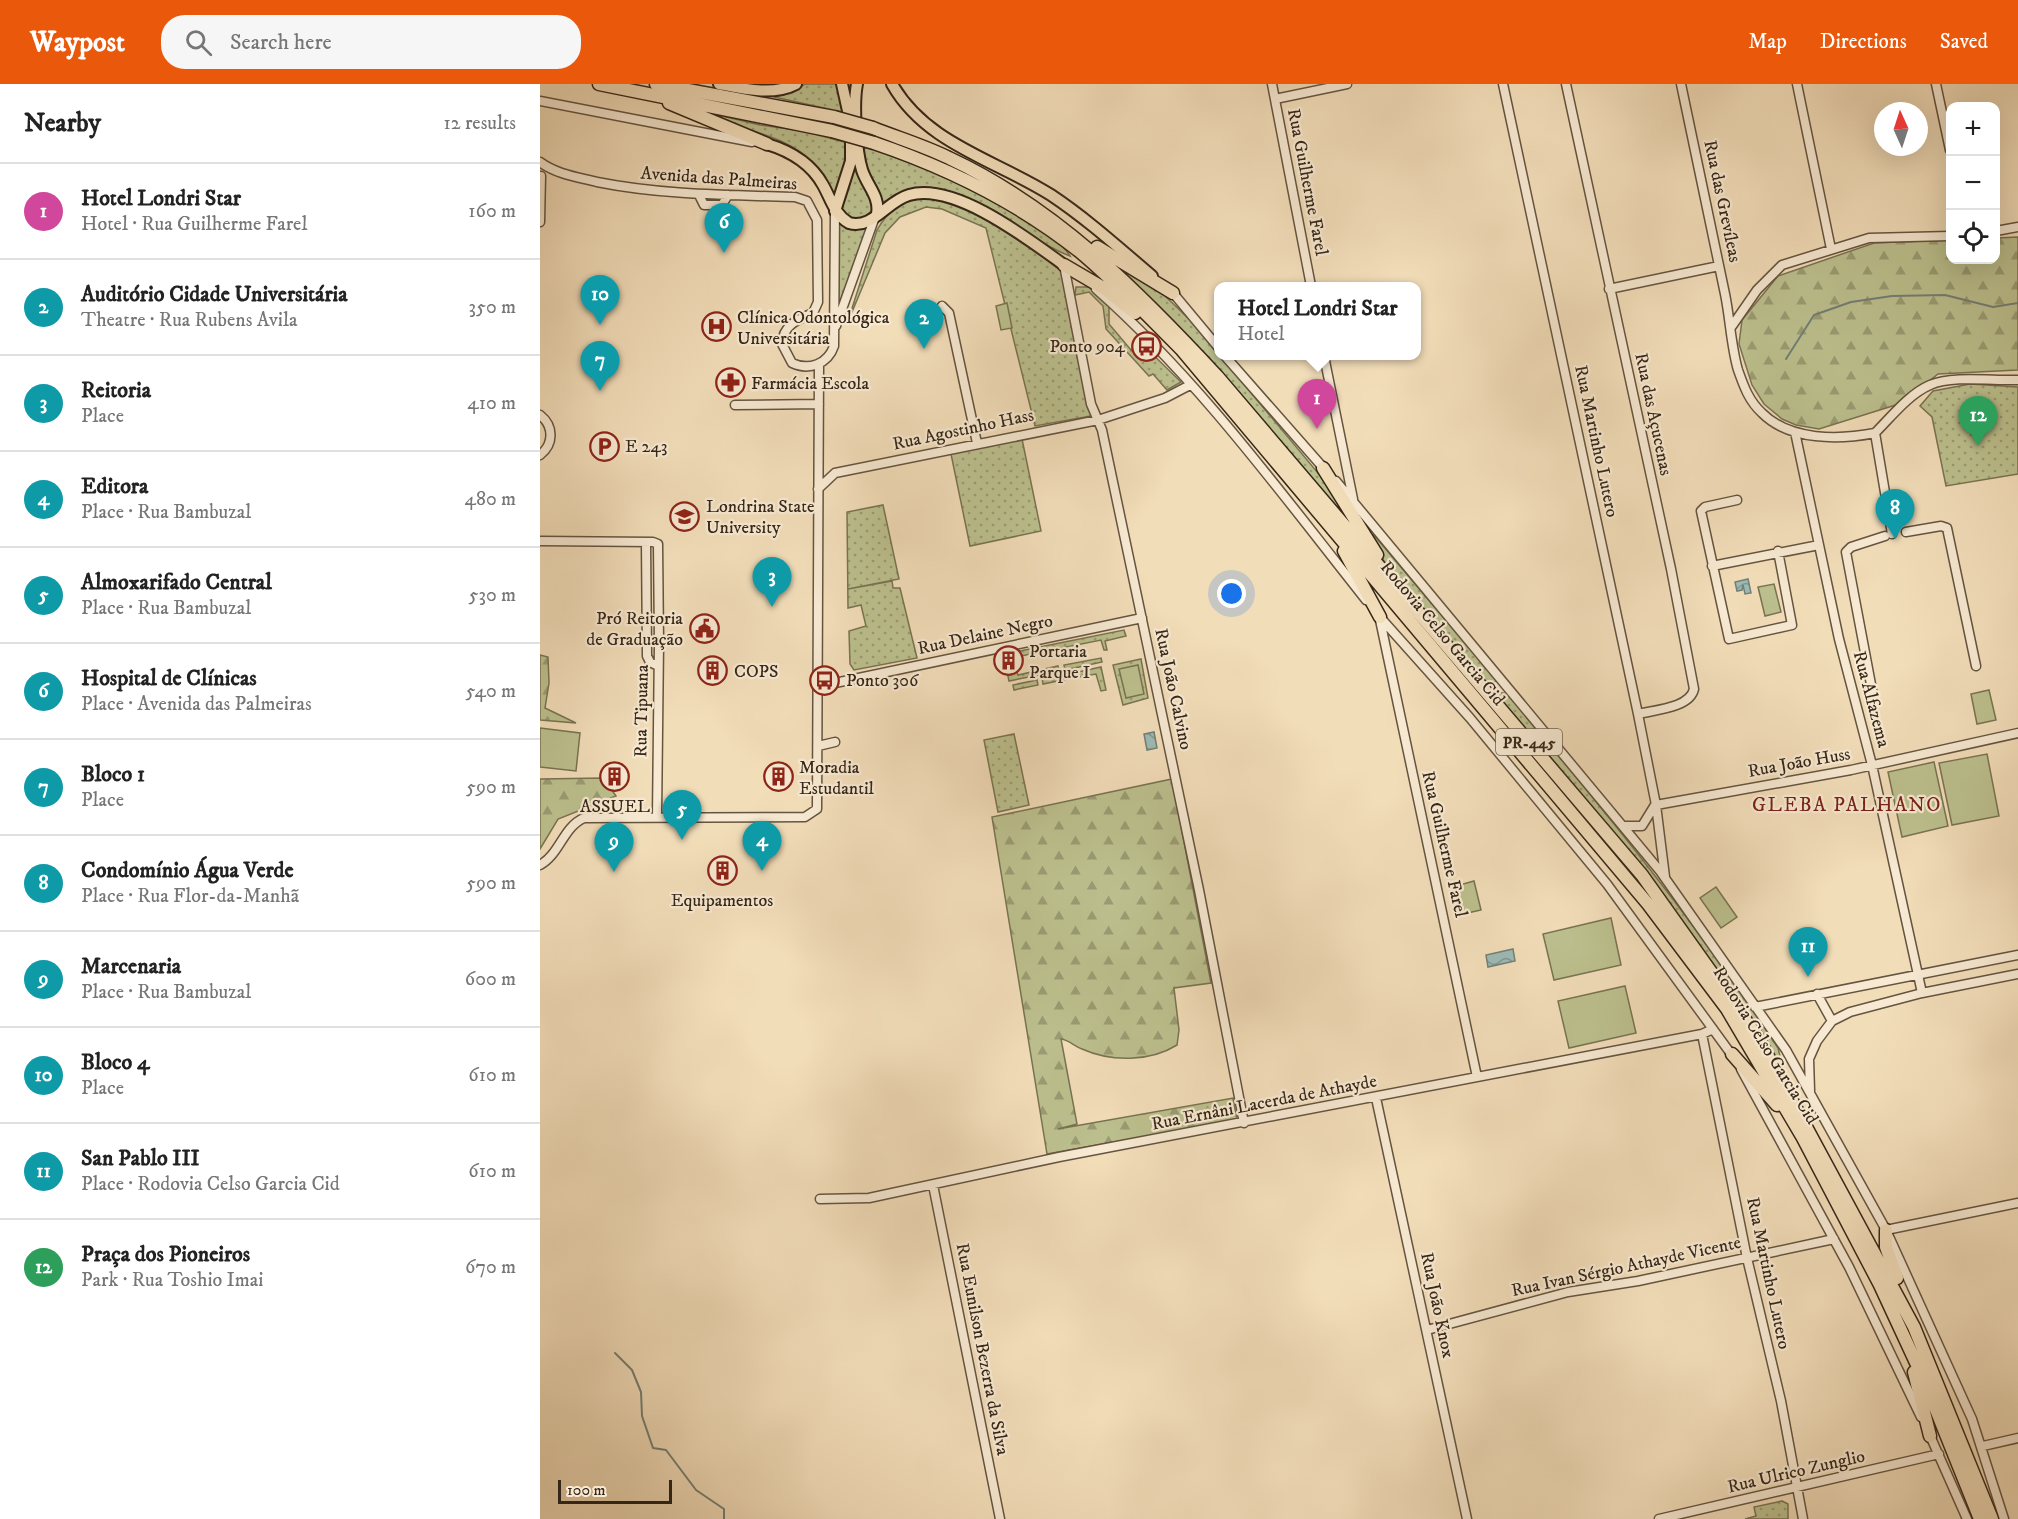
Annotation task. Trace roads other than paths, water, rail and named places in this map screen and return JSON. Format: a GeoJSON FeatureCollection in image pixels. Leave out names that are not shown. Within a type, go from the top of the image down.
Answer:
{"type":"FeatureCollection","features":[{"type":"Feature","properties":{"kind":"highway","name":"Rodovia Celso Garcia Cid"},"geometry":{"type":"LineString","coordinates":[[599,84],[832,131],[874,143],[963,177],[1033,219],[1078,251],[1181,349],[1647,904],[1726,1009],[1803,1138],[1906,1339],[1980,1519]]}},
{"type":"Feature","properties":{"kind":"highway","name":"Rodovia Celso Garcia Cid"},"geometry":{"type":"LineString","coordinates":[[656,84],[834,117],[949,158],[1005,188],[1053,220],[1151,304],[1217,376],[1642,875],[1758,1038],[1886,1271],[1914,1328],[1992,1519]]}},
{"type":"Feature","properties":{"kind":"highway"},"geometry":{"type":"LineString","coordinates":[[637,92],[767,144]]}},
{"type":"Feature","properties":{"kind":"highway"},"geometry":{"type":"LineString","coordinates":[[1053,220],[1173,293]]}},
{"type":"Feature","properties":{"kind":"highway"},"geometry":{"type":"LineString","coordinates":[[1064,265],[1105,289],[1181,349]]}},
{"type":"Feature","properties":{"kind":"highway"},"geometry":{"type":"LineString","coordinates":[[1323,468],[1388,578]]}},
{"type":"Feature","properties":{"kind":"highway"},"geometry":{"type":"LineString","coordinates":[[1332,529],[1380,617]]}},
{"type":"Feature","properties":{"kind":"highway"},"geometry":{"type":"LineString","coordinates":[[1732,1054],[1803,1138]]}},
{"type":"Feature","properties":{"kind":"highway"},"geometry":{"type":"LineString","coordinates":[[1886,1230],[1886,1247],[1914,1328]]}},
{"type":"Feature","properties":{"kind":"highway"},"geometry":{"type":"LineString","coordinates":[[1906,1339],[1930,1436]]}},
{"type":"Feature","properties":{"kind":"highway"},"geometry":{"type":"LineString","coordinates":[[1965,1451],[2002,1519]]}},
{"type":"Feature","properties":{"kind":"main road"},"geometry":{"type":"LineString","coordinates":[[728,85],[767,91],[784,89],[796,84]]}},
{"type":"Feature","properties":{"kind":"main road"},"geometry":{"type":"LineString","coordinates":[[835,211],[852,150],[849,107],[843,84]]}},
{"type":"Feature","properties":{"kind":"main road"},"geometry":{"type":"LineString","coordinates":[[857,84],[860,161],[876,197],[877,214]]}},
{"type":"Feature","properties":{"kind":"main road"},"geometry":{"type":"LineString","coordinates":[[892,84],[908,108],[934,133],[1003,167],[1059,201],[1113,242],[1173,293]]}},
{"type":"Feature","properties":{"kind":"main road"},"geometry":{"type":"LineString","coordinates":[[767,144],[789,152],[806,164],[822,182],[835,211]]}},
{"type":"Feature","properties":{"kind":"main road","name":"Rodovia Celso Garcia Cid"},"geometry":{"type":"LineString","coordinates":[[835,211],[844,220],[856,225],[869,222],[877,214],[910,194],[930,192],[942,195],[1000,223],[1064,265]]}},
{"type":"Feature","properties":{"kind":"street","name":"Rua Guilherme Farel"},"geometry":{"type":"LineString","coordinates":[[1272,84],[1310,282]]}},
{"type":"Feature","properties":{"kind":"street"},"geometry":{"type":"LineString","coordinates":[[1275,99],[1347,84]]}},
{"type":"Feature","properties":{"kind":"street","name":"Rua Martinho Lutero"},"geometry":{"type":"LineString","coordinates":[[1503,84],[1656,805]]}},
{"type":"Feature","properties":{"kind":"street","name":"Rua das Açucenas"},"geometry":{"type":"LineString","coordinates":[[1566,84],[1671,569],[1694,689],[1691,697],[1682,703],[1638,714]]}},
{"type":"Feature","properties":{"kind":"street","name":"Rua das Grevíleas"},"geometry":{"type":"LineString","coordinates":[[1681,84],[1732,326],[1737,367],[1748,397],[1764,415],[1795,432]]}},
{"type":"Feature","properties":{"kind":"street"},"geometry":{"type":"LineString","coordinates":[[1797,84],[1831,249]]}},
{"type":"Feature","properties":{"kind":"street"},"geometry":{"type":"LineString","coordinates":[[1936,84],[1946,131]]}},
{"type":"Feature","properties":{"kind":"street"},"geometry":{"type":"LineString","coordinates":[[540,101],[767,144]]}},
{"type":"Feature","properties":{"kind":"street","name":"Avenida das Palmeiras"},"geometry":{"type":"LineString","coordinates":[[540,162],[571,176],[614,185],[699,195],[704,205],[722,205],[728,195],[795,197],[807,201],[814,209],[818,229],[817,306],[813,313],[796,320],[786,330],[782,344],[792,363],[805,367],[819,364]]}},
{"type":"Feature","properties":{"kind":"street"},"geometry":{"type":"LineString","coordinates":[[540,222],[541,176]]}},
{"type":"Feature","properties":{"kind":"street"},"geometry":{"type":"LineString","coordinates":[[540,865],[549,859],[573,825],[584,818],[810,815],[817,809],[819,364],[827,358],[834,346],[835,211]]}},
{"type":"Feature","properties":{"kind":"street"},"geometry":{"type":"LineString","coordinates":[[835,330],[877,214]]}},
{"type":"Feature","properties":{"kind":"street"},"geometry":{"type":"LineString","coordinates":[[2000,230],[2018,227]]}},
{"type":"Feature","properties":{"kind":"street"},"geometry":{"type":"LineString","coordinates":[[1732,326],[1757,290],[1782,265],[1869,238],[1946,236]]}},
{"type":"Feature","properties":{"kind":"street","name":"Rodovia Celso Garcia Cid"},"geometry":{"type":"LineString","coordinates":[[1064,265],[1117,307],[1190,385],[1264,472],[1380,617],[1470,718],[1607,884],[1732,1054],[1834,1239],[1939,1454],[1967,1519]]}},
{"type":"Feature","properties":{"kind":"street","name":"Rua João Calvino"},"geometry":{"type":"LineString","coordinates":[[1064,265],[1091,404],[1098,420],[1142,618],[1244,1123]]}},
{"type":"Feature","properties":{"kind":"street"},"geometry":{"type":"LineString","coordinates":[[1609,289],[1719,266]]}},
{"type":"Feature","properties":{"kind":"street"},"geometry":{"type":"LineString","coordinates":[[1173,293],[1214,342]]}},
{"type":"Feature","properties":{"kind":"street"},"geometry":{"type":"LineString","coordinates":[[942,306],[949,313],[977,443]]}},
{"type":"Feature","properties":{"kind":"street","name":"Rodovia Celso Garcia Cid"},"geometry":{"type":"LineString","coordinates":[[1228,360],[1353,499],[1623,826],[1665,878],[1786,1050],[1895,1249],[1983,1446],[2002,1519]]}},
{"type":"Feature","properties":{"kind":"street"},"geometry":{"type":"LineString","coordinates":[[1325,360],[1353,499]]}},
{"type":"Feature","properties":{"kind":"street"},"geometry":{"type":"LineString","coordinates":[[1795,432],[1828,437],[1854,437],[1875,433],[1917,393],[1931,384],[1952,380],[2018,380]]}},
{"type":"Feature","properties":{"kind":"street","name":"Rua Agostinho Hass"},"geometry":{"type":"LineString","coordinates":[[818,489],[835,473],[1098,420],[1159,401],[1190,385]]}},
{"type":"Feature","properties":{"kind":"street"},"geometry":{"type":"LineString","coordinates":[[735,405],[819,404]]}},
{"type":"Feature","properties":{"kind":"street"},"geometry":{"type":"LineString","coordinates":[[540,415],[549,425],[551,433],[547,448],[540,455]]}},
{"type":"Feature","properties":{"kind":"street","name":"Rua Alfazema"},"geometry":{"type":"LineString","coordinates":[[1795,432],[1839,639],[1872,765],[1922,993]]}},
{"type":"Feature","properties":{"kind":"street"},"geometry":{"type":"LineString","coordinates":[[1875,433],[1888,535]]}},
{"type":"Feature","properties":{"kind":"street"},"geometry":{"type":"LineString","coordinates":[[1737,500],[1705,507],[1701,511],[1728,638],[1734,639],[1792,626],[1778,551]]}},
{"type":"Feature","properties":{"kind":"street"},"geometry":{"type":"LineString","coordinates":[[1873,695],[1846,552],[1851,547],[1888,535],[1938,526],[1947,528],[1976,666]]}},
{"type":"Feature","properties":{"kind":"street","name":"Rua Tipuana"},"geometry":{"type":"LineString","coordinates":[[540,542],[646,542],[647,656],[650,662],[658,666],[657,817]]}},
{"type":"Feature","properties":{"kind":"street"},"geometry":{"type":"LineString","coordinates":[[1712,566],[1778,551],[1819,545]]}},
{"type":"Feature","properties":{"kind":"street","name":"Rua Guilherme Farel"},"geometry":{"type":"LineString","coordinates":[[1380,617],[1477,1077]]}},
{"type":"Feature","properties":{"kind":"street","name":"Rua Delaine Negro"},"geometry":{"type":"LineString","coordinates":[[835,683],[1142,618]]}},
{"type":"Feature","properties":{"kind":"street","name":"Rua João Huss"},"geometry":{"type":"LineString","coordinates":[[1656,805],[1872,765],[2018,733]]}},
{"type":"Feature","properties":{"kind":"street"},"geometry":{"type":"LineString","coordinates":[[818,746],[835,742]]}},
{"type":"Feature","properties":{"kind":"street"},"geometry":{"type":"LineString","coordinates":[[1623,826],[1642,826],[1656,805]]}},
{"type":"Feature","properties":{"kind":"street"},"geometry":{"type":"LineString","coordinates":[[1656,805],[1665,878]]}},
{"type":"Feature","properties":{"kind":"street"},"geometry":{"type":"LineString","coordinates":[[1755,1006],[2018,955]]}},
{"type":"Feature","properties":{"kind":"street"},"geometry":{"type":"LineString","coordinates":[[1810,1092],[1809,1059],[1817,1041],[1832,1021],[1850,1012],[1922,993],[2018,974]]}},
{"type":"Feature","properties":{"kind":"street"},"geometry":{"type":"LineString","coordinates":[[1817,994],[1832,1021]]}},
{"type":"Feature","properties":{"kind":"street","name":"Rua Ernâni Lacerda de Athayde"},"geometry":{"type":"LineString","coordinates":[[820,1199],[869,1198],[1059,1157],[1376,1098],[1702,1034],[1713,1029]]}},
{"type":"Feature","properties":{"kind":"street","name":"Rua Martinho Lutero"},"geometry":{"type":"LineString","coordinates":[[1702,1034],[1803,1519]]}},
{"type":"Feature","properties":{"kind":"street","name":"Rua João Knox"},"geometry":{"type":"LineString","coordinates":[[1376,1098],[1467,1519]]}},
{"type":"Feature","properties":{"kind":"street","name":"Rua Eunilson Bezerra da Silva"},"geometry":{"type":"LineString","coordinates":[[933,1185],[1000,1519]]}},
{"type":"Feature","properties":{"kind":"street"},"geometry":{"type":"LineString","coordinates":[[1886,1230],[2018,1203]]}},
{"type":"Feature","properties":{"kind":"street","name":"Rua Ivan Sérgio Athayde Vicente"},"geometry":{"type":"LineString","coordinates":[[1427,1330],[1568,1292],[1638,1281],[1834,1239]]}},
{"type":"Feature","properties":{"kind":"street"},"geometry":{"type":"LineString","coordinates":[[1983,1446],[2018,1438]]}},
{"type":"Feature","properties":{"kind":"street","name":"Rua Ulrico Zunglio"},"geometry":{"type":"LineString","coordinates":[[1659,1519],[1939,1454]]}},
{"type":"Feature","properties":{"kind":"water"},"geometry":{"type":"Polygon","coordinates":[[[1748,579],[1751,593],[1745,594],[1743,585],[1742,590],[1737,591],[1735,582],[1748,579]]]}},
{"type":"Feature","properties":{"kind":"water"},"geometry":{"type":"Polygon","coordinates":[[[1154,732],[1157,748],[1147,750],[1144,734],[1154,732]]]}},
{"type":"Feature","properties":{"kind":"water"},"geometry":{"type":"Polygon","coordinates":[[[1513,949],[1515,961],[1488,967],[1486,955],[1513,949]]]}},
{"type":"Feature","properties":{"kind":"waterway"},"geometry":{"type":"LineString","coordinates":[[1786,359],[1814,315],[1851,302],[1892,296],[1945,295],[1993,307],[2018,303]]}},
{"type":"Feature","properties":{"kind":"waterway"},"geometry":{"type":"LineString","coordinates":[[615,1353],[632,1370],[641,1392],[642,1416],[653,1448],[666,1450],[696,1490],[724,1509],[724,1519]]}},
{"type":"Feature","properties":{"kind":"place","name":"Hospital de Clínicas"},"geometry":{"type":"Point","coordinates":[724,253]}},
{"type":"Feature","properties":{"kind":"place","name":"Bloco 4"},"geometry":{"type":"Point","coordinates":[600,325]}},
{"type":"Feature","properties":{"kind":"place","name":"Clínica Odontológica Universitária"},"geometry":{"type":"Point","coordinates":[716,327]}},
{"type":"Feature","properties":{"kind":"place","name":"Ponto 904"},"geometry":{"type":"Point","coordinates":[1146,346]}},
{"type":"Feature","properties":{"kind":"place","name":"Auditório Cidade Universitária"},"geometry":{"type":"Point","coordinates":[924,349]}},
{"type":"Feature","properties":{"kind":"place","name":"Farmácia Escola"},"geometry":{"type":"Point","coordinates":[730,383]}},
{"type":"Feature","properties":{"kind":"place","name":"Bloco 1"},"geometry":{"type":"Point","coordinates":[600,391]}},
{"type":"Feature","properties":{"kind":"place","name":"Hotel Londri Star"},"geometry":{"type":"Point","coordinates":[1317,429]}},
{"type":"Feature","properties":{"kind":"place","name":"E 243"},"geometry":{"type":"Point","coordinates":[604,446]}},
{"type":"Feature","properties":{"kind":"place","name":"Praça dos Pioneiros"},"geometry":{"type":"Point","coordinates":[1978,446]}},
{"type":"Feature","properties":{"kind":"place","name":"Londrina State University"},"geometry":{"type":"Point","coordinates":[685,516]}},
{"type":"Feature","properties":{"kind":"place","name":"Condomínio Água Verde"},"geometry":{"type":"Point","coordinates":[1895,539]}},
{"type":"Feature","properties":{"kind":"place","name":"Reitoria"},"geometry":{"type":"Point","coordinates":[772,607]}},
{"type":"Feature","properties":{"kind":"place","name":"Pró Reitoria de Graduação"},"geometry":{"type":"Point","coordinates":[704,628]}},
{"type":"Feature","properties":{"kind":"place","name":"Portaria Parque I"},"geometry":{"type":"Point","coordinates":[1008,661]}},
{"type":"Feature","properties":{"kind":"place","name":"COPS"},"geometry":{"type":"Point","coordinates":[713,671]}},
{"type":"Feature","properties":{"kind":"place","name":"Ponto 306"},"geometry":{"type":"Point","coordinates":[825,680]}},
{"type":"Feature","properties":{"kind":"place","name":"ASSUEL"},"geometry":{"type":"Point","coordinates":[615,777]}},
{"type":"Feature","properties":{"kind":"place","name":"Moradia Estudantil"},"geometry":{"type":"Point","coordinates":[778,777]}},
{"type":"Feature","properties":{"kind":"place","name":"Almoxarifado Central"},"geometry":{"type":"Point","coordinates":[682,840]}},
{"type":"Feature","properties":{"kind":"place","name":"Equipamentos"},"geometry":{"type":"Point","coordinates":[722,871]}},
{"type":"Feature","properties":{"kind":"place","name":"Editora"},"geometry":{"type":"Point","coordinates":[762,871]}},
{"type":"Feature","properties":{"kind":"place","name":"Marcenaria"},"geometry":{"type":"Point","coordinates":[614,872]}},
{"type":"Feature","properties":{"kind":"place","name":"San Pablo III"},"geometry":{"type":"Point","coordinates":[1808,977]}},
{"type":"Feature","properties":{"kind":"district","name":"GLEBA PALHANO"},"geometry":{"type":"Point","coordinates":[1847,804]}}]}
